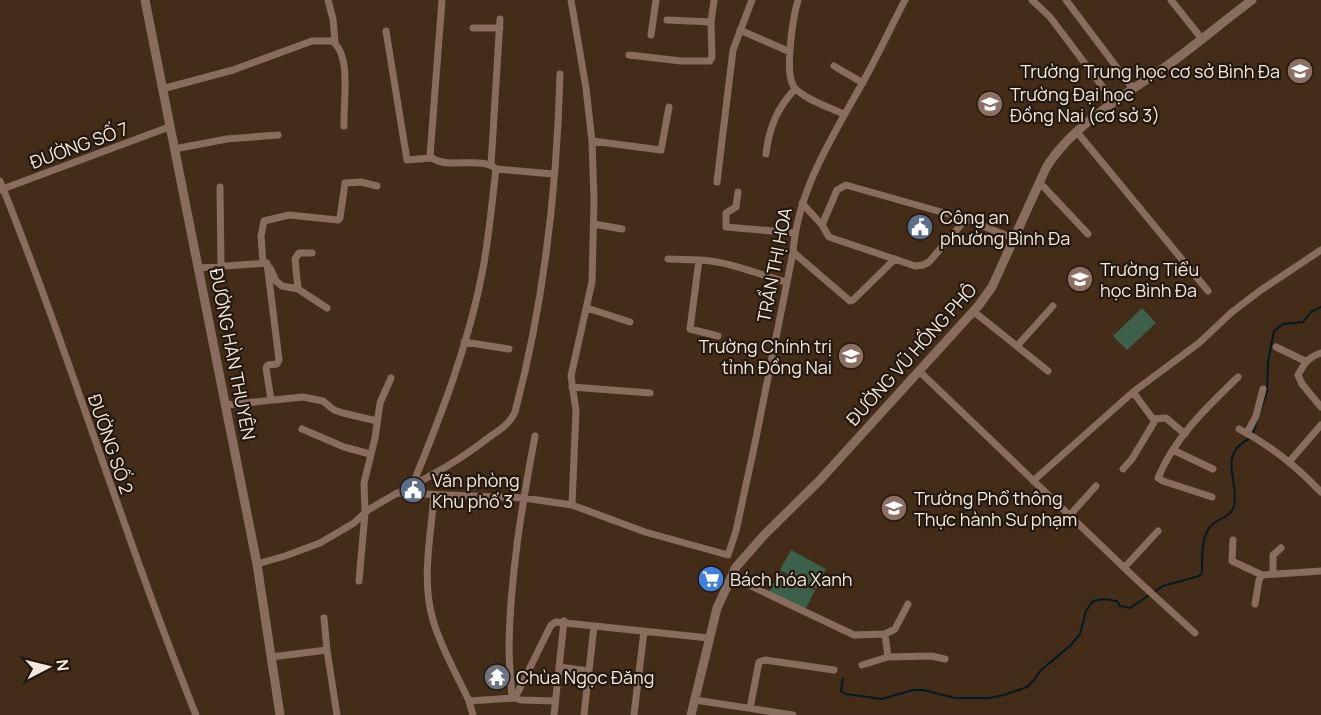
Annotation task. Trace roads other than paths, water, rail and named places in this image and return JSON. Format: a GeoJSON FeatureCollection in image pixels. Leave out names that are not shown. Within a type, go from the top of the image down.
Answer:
{"type":"FeatureCollection","features":[{"type":"Feature","properties":{"kind":"street","name":"ĐƯỜNG HÀN THUYÊN"},"geometry":{"type":"LineString","coordinates":[[145,0],[257,564],[280,715]]}},
{"type":"Feature","properties":{"kind":"street"},"geometry":{"type":"LineString","coordinates":[[328,0],[333,19],[335,42],[344,64],[344,126]]}},
{"type":"Feature","properties":{"kind":"street"},"geometry":{"type":"LineString","coordinates":[[431,158],[442,0]]}},
{"type":"Feature","properties":{"kind":"street"},"geometry":{"type":"LineString","coordinates":[[572,0],[592,141],[594,224],[592,282],[571,376],[576,411],[572,505]]}},
{"type":"Feature","properties":{"kind":"street"},"geometry":{"type":"LineString","coordinates":[[651,35],[656,0]]}},
{"type":"Feature","properties":{"kind":"street"},"geometry":{"type":"LineString","coordinates":[[630,56],[681,61],[710,61],[714,0]]}},
{"type":"Feature","properties":{"kind":"street"},"geometry":{"type":"LineString","coordinates":[[717,182],[733,50],[752,0]]}},
{"type":"Feature","properties":{"kind":"street"},"geometry":{"type":"LineString","coordinates":[[798,0],[790,52],[791,78],[795,89],[843,114]]}},
{"type":"Feature","properties":{"kind":"street","name":"TRẦN THỊ HOA"},"geometry":{"type":"LineString","coordinates":[[728,555],[736,531],[755,443],[802,203],[816,168],[843,114],[863,83],[905,0]]}},
{"type":"Feature","properties":{"kind":"street"},"geometry":{"type":"LineString","coordinates":[[1032,0],[1050,17],[1113,102]]}},
{"type":"Feature","properties":{"kind":"street"},"geometry":{"type":"LineString","coordinates":[[1066,0],[1133,89]]}},
{"type":"Feature","properties":{"kind":"street"},"geometry":{"type":"LineString","coordinates":[[1171,0],[1202,39]]}},
{"type":"Feature","properties":{"kind":"street","name":"ĐƯỜNG VŨ HỒNG PHÔ"},"geometry":{"type":"LineString","coordinates":[[691,715],[717,608],[736,567],[765,534],[820,480],[974,311],[992,287],[1053,155],[1113,102],[1202,39],[1252,0]]}},
{"type":"Feature","properties":{"kind":"street"},"geometry":{"type":"LineString","coordinates":[[412,486],[441,414],[464,342],[483,268],[494,167],[500,19]]}},
{"type":"Feature","properties":{"kind":"street"},"geometry":{"type":"LineString","coordinates":[[667,20],[711,22]]}},
{"type":"Feature","properties":{"kind":"street"},"geometry":{"type":"LineString","coordinates":[[473,28],[500,28]]}},
{"type":"Feature","properties":{"kind":"street"},"geometry":{"type":"LineString","coordinates":[[740,30],[790,52]]}},
{"type":"Feature","properties":{"kind":"street"},"geometry":{"type":"LineString","coordinates":[[386,31],[406,160],[431,158],[554,174]]}},
{"type":"Feature","properties":{"kind":"street"},"geometry":{"type":"LineString","coordinates":[[162,89],[233,70],[312,41],[335,42]]}},
{"type":"Feature","properties":{"kind":"street"},"geometry":{"type":"LineString","coordinates":[[834,66],[863,83]]}},
{"type":"Feature","properties":{"kind":"street"},"geometry":{"type":"LineString","coordinates":[[257,564],[320,543],[397,493],[443,471],[510,421],[515,412],[540,294],[559,122],[560,75]]}},
{"type":"Feature","properties":{"kind":"street"},"geometry":{"type":"LineString","coordinates":[[766,154],[775,118],[786,98],[795,89]]}},
{"type":"Feature","properties":{"kind":"street"},"geometry":{"type":"LineString","coordinates":[[592,141],[661,150],[669,107]]}},
{"type":"Feature","properties":{"kind":"street","name":"ĐƯỜNG SỐ 7"},"geometry":{"type":"LineString","coordinates":[[2,190],[169,128]]}},
{"type":"Feature","properties":{"kind":"street"},"geometry":{"type":"LineString","coordinates":[[1077,132],[1208,291]]}},
{"type":"Feature","properties":{"kind":"street"},"geometry":{"type":"LineString","coordinates":[[174,149],[227,139],[278,135]]}},
{"type":"Feature","properties":{"kind":"street","name":"ĐƯỜNG SỐ 2"},"geometry":{"type":"LineString","coordinates":[[0,181],[152,603],[196,715]]}},
{"type":"Feature","properties":{"kind":"street"},"geometry":{"type":"LineString","coordinates":[[271,400],[266,368],[268,365],[277,364],[279,360],[261,236],[264,221],[289,215],[338,220],[345,183],[361,182],[377,186]]}},
{"type":"Feature","properties":{"kind":"street"},"geometry":{"type":"LineString","coordinates":[[1040,183],[1088,234]]}},
{"type":"Feature","properties":{"kind":"street"},"geometry":{"type":"LineString","coordinates":[[822,225],[837,190],[846,185],[966,219],[1015,239]]}},
{"type":"Feature","properties":{"kind":"street"},"geometry":{"type":"LineString","coordinates":[[220,187],[221,266]]}},
{"type":"Feature","properties":{"kind":"street"},"geometry":{"type":"LineString","coordinates":[[738,192],[736,207],[726,212],[726,227],[795,233]]}},
{"type":"Feature","properties":{"kind":"street"},"geometry":{"type":"LineString","coordinates":[[802,203],[822,225],[829,237],[915,266],[929,262],[966,219]]}},
{"type":"Feature","properties":{"kind":"street"},"geometry":{"type":"LineString","coordinates":[[594,224],[622,229]]}},
{"type":"Feature","properties":{"kind":"street"},"geometry":{"type":"LineString","coordinates":[[1033,481],[1133,392],[1199,343],[1232,312],[1321,250]]}},
{"type":"Feature","properties":{"kind":"street"},"geometry":{"type":"LineString","coordinates":[[793,252],[850,301],[895,259]]}},
{"type":"Feature","properties":{"kind":"street"},"geometry":{"type":"LineString","coordinates":[[298,289],[297,255],[312,253]]}},
{"type":"Feature","properties":{"kind":"street"},"geometry":{"type":"LineString","coordinates":[[668,259],[727,263],[786,282]]}},
{"type":"Feature","properties":{"kind":"street"},"geometry":{"type":"LineString","coordinates":[[699,260],[690,329],[718,336]]}},
{"type":"Feature","properties":{"kind":"street"},"geometry":{"type":"LineString","coordinates":[[200,268],[265,263]]}},
{"type":"Feature","properties":{"kind":"street"},"geometry":{"type":"LineString","coordinates":[[265,263],[276,281],[298,289],[327,308]]}},
{"type":"Feature","properties":{"kind":"street"},"geometry":{"type":"LineString","coordinates":[[1017,346],[1053,306]]}},
{"type":"Feature","properties":{"kind":"street"},"geometry":{"type":"LineString","coordinates":[[587,308],[630,322]]}},
{"type":"Feature","properties":{"kind":"street"},"geometry":{"type":"LineString","coordinates":[[974,311],[1048,371]]}},
{"type":"Feature","properties":{"kind":"street"},"geometry":{"type":"LineString","coordinates":[[464,342],[509,349]]}},
{"type":"Feature","properties":{"kind":"street"},"geometry":{"type":"LineString","coordinates":[[1276,347],[1305,361]]}},
{"type":"Feature","properties":{"kind":"street"},"geometry":{"type":"LineString","coordinates":[[1321,353],[1305,361],[1298,375],[1302,384],[1321,407]]}},
{"type":"Feature","properties":{"kind":"street"},"geometry":{"type":"LineString","coordinates":[[919,371],[1195,633]]}},
{"type":"Feature","properties":{"kind":"street"},"geometry":{"type":"LineString","coordinates":[[1212,497],[1159,479],[1163,466],[1185,434],[1215,399],[1238,377]]}},
{"type":"Feature","properties":{"kind":"street"},"geometry":{"type":"LineString","coordinates":[[359,581],[365,513],[364,483],[380,403],[391,378]]}},
{"type":"Feature","properties":{"kind":"street"},"geometry":{"type":"LineString","coordinates":[[572,387],[650,393]]}},
{"type":"Feature","properties":{"kind":"street"},"geometry":{"type":"LineString","coordinates":[[1247,433],[1256,416],[1263,389]]}},
{"type":"Feature","properties":{"kind":"street"},"geometry":{"type":"LineString","coordinates":[[1133,392],[1151,417],[1166,418],[1185,434]]}},
{"type":"Feature","properties":{"kind":"street"},"geometry":{"type":"LineString","coordinates":[[226,405],[303,397],[314,398],[323,401],[334,410],[377,421]]}},
{"type":"Feature","properties":{"kind":"street"},"geometry":{"type":"LineString","coordinates":[[1123,469],[1132,459],[1156,419]]}},
{"type":"Feature","properties":{"kind":"street"},"geometry":{"type":"LineString","coordinates":[[1288,462],[1321,425]]}},
{"type":"Feature","properties":{"kind":"street"},"geometry":{"type":"LineString","coordinates":[[302,429],[344,447],[370,454]]}},
{"type":"Feature","properties":{"kind":"street"},"geometry":{"type":"LineString","coordinates":[[1239,429],[1256,438],[1288,462],[1321,492]]}},
{"type":"Feature","properties":{"kind":"street"},"geometry":{"type":"LineString","coordinates":[[513,698],[509,648],[513,586],[524,498],[535,436]]}},
{"type":"Feature","properties":{"kind":"street"},"geometry":{"type":"LineString","coordinates":[[1173,450],[1213,469]]}},
{"type":"Feature","properties":{"kind":"street"},"geometry":{"type":"LineString","coordinates":[[1070,515],[1096,486]]}},
{"type":"Feature","properties":{"kind":"street"},"geometry":{"type":"LineString","coordinates":[[397,493],[524,498],[572,505],[645,532],[728,555],[736,567]]}},
{"type":"Feature","properties":{"kind":"street"},"geometry":{"type":"LineString","coordinates":[[434,495],[427,572],[428,592],[433,619],[473,715]]}},
{"type":"Feature","properties":{"kind":"street"},"geometry":{"type":"LineString","coordinates":[[1124,568],[1158,531]]}},
{"type":"Feature","properties":{"kind":"street"},"geometry":{"type":"LineString","coordinates":[[1233,540],[1232,561],[1262,575],[1321,571]]}},
{"type":"Feature","properties":{"kind":"street"},"geometry":{"type":"LineString","coordinates":[[1273,574],[1273,555],[1281,548]]}},
{"type":"Feature","properties":{"kind":"street"},"geometry":{"type":"LineString","coordinates":[[1255,604],[1262,575]]}},
{"type":"Feature","properties":{"kind":"street"},"geometry":{"type":"LineString","coordinates":[[732,577],[854,635],[885,634],[895,629],[908,604]]}},
{"type":"Feature","properties":{"kind":"street"},"geometry":{"type":"LineString","coordinates":[[324,618],[337,715]]}},
{"type":"Feature","properties":{"kind":"street"},"geometry":{"type":"LineString","coordinates":[[513,698],[551,625],[556,622],[564,621],[709,638]]}},
{"type":"Feature","properties":{"kind":"street"},"geometry":{"type":"LineString","coordinates":[[554,715],[564,621]]}},
{"type":"Feature","properties":{"kind":"street"},"geometry":{"type":"LineString","coordinates":[[584,715],[594,626]]}},
{"type":"Feature","properties":{"kind":"street"},"geometry":{"type":"LineString","coordinates":[[634,715],[644,631]]}},
{"type":"Feature","properties":{"kind":"street"},"geometry":{"type":"LineString","coordinates":[[885,634],[888,657]]}},
{"type":"Feature","properties":{"kind":"street"},"geometry":{"type":"LineString","coordinates":[[271,657],[327,650]]}},
{"type":"Feature","properties":{"kind":"street"},"geometry":{"type":"LineString","coordinates":[[862,665],[888,657],[931,656],[945,659]]}},
{"type":"Feature","properties":{"kind":"street"},"geometry":{"type":"LineString","coordinates":[[754,711],[759,662],[765,660],[834,670]]}},
{"type":"Feature","properties":{"kind":"street"},"geometry":{"type":"LineString","coordinates":[[559,667],[589,671]]}},
{"type":"Feature","properties":{"kind":"street"},"geometry":{"type":"LineString","coordinates":[[469,701],[513,698],[555,701]]}},
{"type":"Feature","properties":{"kind":"street"},"geometry":{"type":"LineString","coordinates":[[695,700],[789,715]]}},
{"type":"Feature","properties":{"kind":"waterway"},"geometry":{"type":"LineString","coordinates":[[1253,433],[1267,392],[1268,362],[1274,331],[1283,324],[1303,322],[1311,312],[1321,307]]}},
{"type":"Feature","properties":{"kind":"waterway"},"geometry":{"type":"LineString","coordinates":[[843,678],[841,691],[846,694],[882,699],[913,690],[923,690],[955,698],[989,698],[1027,687],[1040,671],[1071,645],[1080,634],[1086,611],[1093,601],[1103,599],[1117,601],[1120,606],[1130,608],[1163,586],[1199,576],[1202,573],[1203,549],[1207,532],[1213,524],[1230,513],[1234,506],[1235,496],[1231,469],[1234,453],[1250,438]]}},
{"type":"Feature","properties":{"kind":"place","name":"Trường Trung học cơ sở Bình Đa"},"geometry":{"type":"Point","coordinates":[1300,71]}},
{"type":"Feature","properties":{"kind":"place","name":"Trường Đại học Đồng Nai (cơ sở 3)"},"geometry":{"type":"Point","coordinates":[990,104]}},
{"type":"Feature","properties":{"kind":"place","name":"Công an phường Bình Đa"},"geometry":{"type":"Point","coordinates":[920,227]}},
{"type":"Feature","properties":{"kind":"place","name":"Trường Tiểu học Bình Đa"},"geometry":{"type":"Point","coordinates":[1080,279]}},
{"type":"Feature","properties":{"kind":"place","name":"Trường Chính trị tỉnh Đồng Nai"},"geometry":{"type":"Point","coordinates":[851,356]}},
{"type":"Feature","properties":{"kind":"place","name":"Văn phòng Khu phố 3"},"geometry":{"type":"Point","coordinates":[413,490]}},
{"type":"Feature","properties":{"kind":"place","name":"Trường Phổ thông Thực hành Sư phạm"},"geometry":{"type":"Point","coordinates":[894,508]}},
{"type":"Feature","properties":{"kind":"place","name":"Bách hóa Xanh"},"geometry":{"type":"Point","coordinates":[711,579]}},
{"type":"Feature","properties":{"kind":"place","name":"Chùa Ngọc Đăng"},"geometry":{"type":"Point","coordinates":[497,677]}}]}
